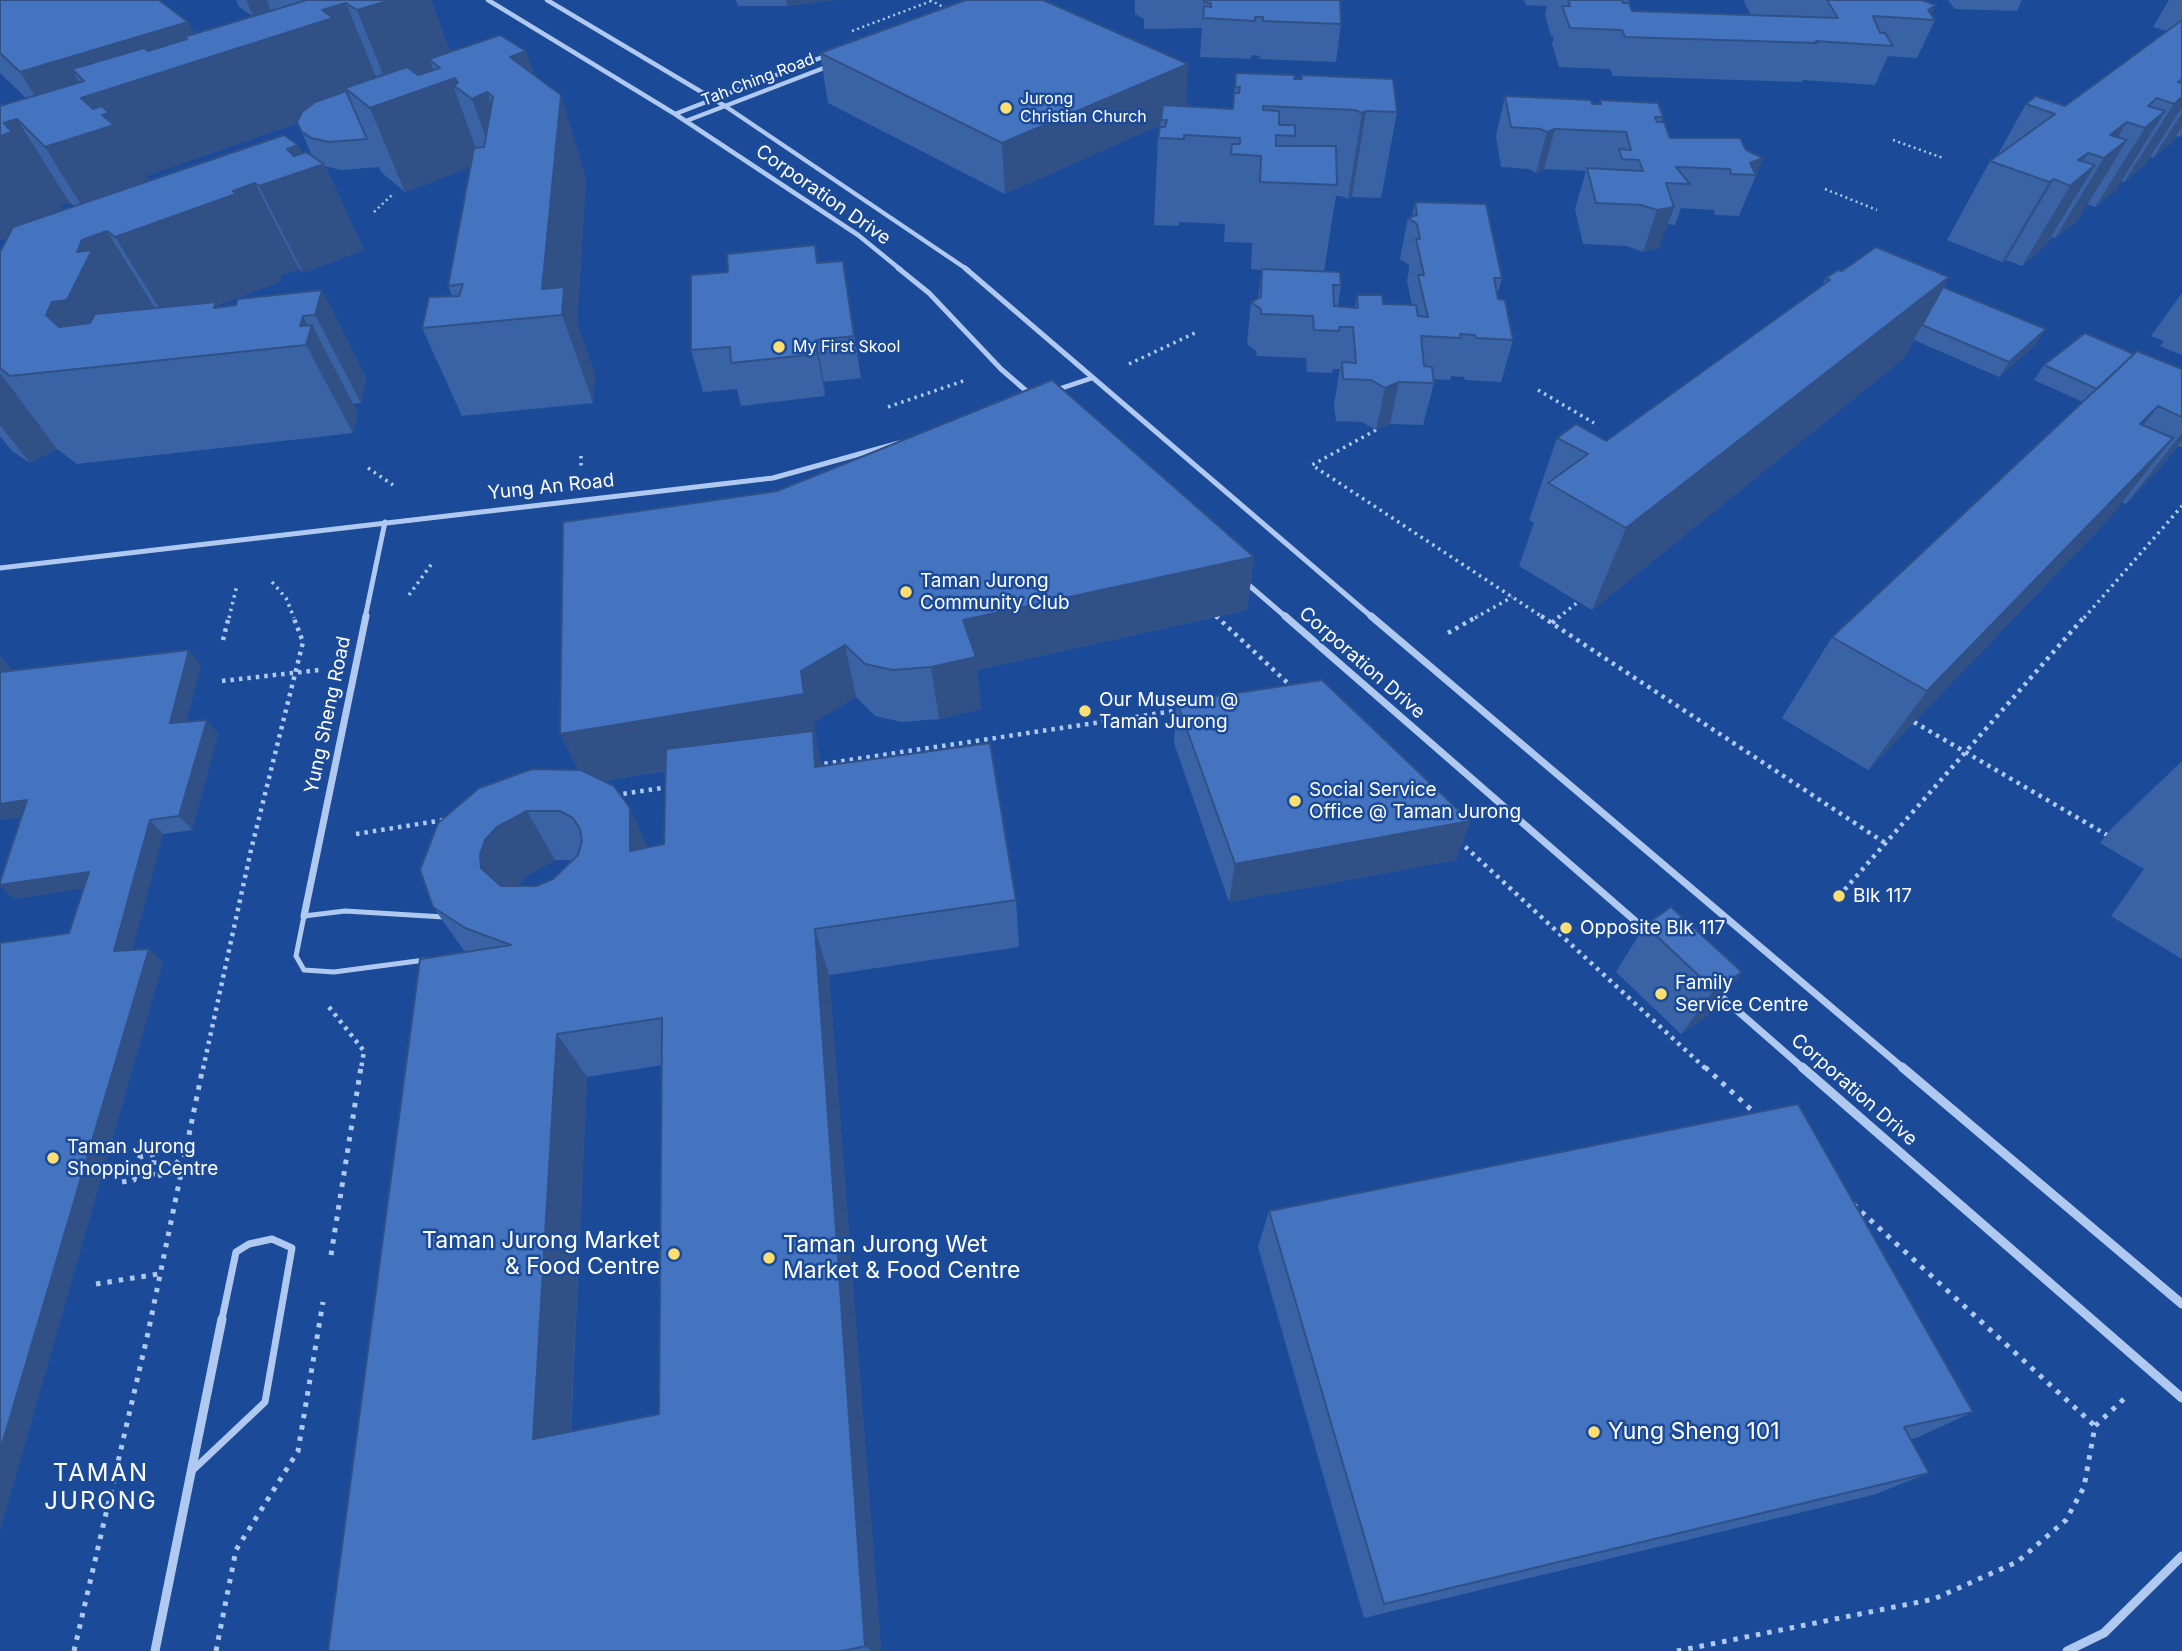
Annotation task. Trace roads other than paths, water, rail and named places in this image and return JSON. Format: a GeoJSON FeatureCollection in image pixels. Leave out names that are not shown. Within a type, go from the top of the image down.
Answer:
{"type":"FeatureCollection","features":[{"type":"Feature","properties":{"kind":"street","name":"Corporation Drive"},"geometry":{"type":"LineString","coordinates":[[488,0],[675,114],[858,235],[929,293],[1001,369],[1034,398],[1023,402]]}},
{"type":"Feature","properties":{"kind":"street","name":"Corporation Drive"},"geometry":{"type":"LineString","coordinates":[[547,0],[725,106],[980,278],[1092,378],[1413,653],[2182,1304]]}},
{"type":"Feature","properties":{"kind":"street","name":"Tah Ching Road"},"geometry":{"type":"LineString","coordinates":[[675,114],[837,52]]}},
{"type":"Feature","properties":{"kind":"street","name":"Tah Ching Road"},"geometry":{"type":"LineString","coordinates":[[686,121],[831,65]]}},
{"type":"Feature","properties":{"kind":"street"},"geometry":{"type":"LineString","coordinates":[[1046,394],[1092,378]]}},
{"type":"Feature","properties":{"kind":"street","name":"Yung An Road"},"geometry":{"type":"LineString","coordinates":[[0,568],[773,478],[904,442]]}},
{"type":"Feature","properties":{"kind":"street","name":"Yung Sheng Road"},"geometry":{"type":"LineString","coordinates":[[304,916],[385,522]]}},
{"type":"Feature","properties":{"kind":"street","name":"Corporation Drive"},"geometry":{"type":"LineString","coordinates":[[1234,573],[1662,945]]}},
{"type":"Feature","properties":{"kind":"street","name":"Corporation Drive"},"geometry":{"type":"LineString","coordinates":[[1704,981],[2182,1398]]}},
{"type":"Feature","properties":{"kind":"street"},"geometry":{"type":"LineString","coordinates":[[155,1651],[222,1319]]}},
{"type":"Feature","properties":{"kind":"street"},"geometry":{"type":"LineString","coordinates":[[2067,1651],[2104,1633],[2182,1556]]}},
{"type":"Feature","properties":{"kind":"lane"},"geometry":{"type":"LineString","coordinates":[[440,958],[334,972],[304,970],[296,956],[304,916],[345,911],[454,917]]}},
{"type":"Feature","properties":{"kind":"lane"},"geometry":{"type":"LineString","coordinates":[[192,1472],[265,1402],[292,1248],[272,1239],[249,1244],[236,1252],[222,1319]]}},
{"type":"Feature","properties":{"kind":"place","name":"Jurong Christian Church"},"geometry":{"type":"Point","coordinates":[1006,108]}},
{"type":"Feature","properties":{"kind":"place","name":"My First Skool"},"geometry":{"type":"Point","coordinates":[779,347]}},
{"type":"Feature","properties":{"kind":"place","name":"Taman Jurong Community Club"},"geometry":{"type":"Point","coordinates":[906,592]}},
{"type":"Feature","properties":{"kind":"place","name":"Our Museum @ Taman Jurong"},"geometry":{"type":"Point","coordinates":[1085,711]}},
{"type":"Feature","properties":{"kind":"place","name":"Social Service Office @ Taman Jurong"},"geometry":{"type":"Point","coordinates":[1295,801]}},
{"type":"Feature","properties":{"kind":"place","name":"Blk 117"},"geometry":{"type":"Point","coordinates":[1839,896]}},
{"type":"Feature","properties":{"kind":"place","name":"Opposite Blk 117"},"geometry":{"type":"Point","coordinates":[1566,928]}},
{"type":"Feature","properties":{"kind":"place","name":"Family Service Centre"},"geometry":{"type":"Point","coordinates":[1661,994]}},
{"type":"Feature","properties":{"kind":"place","name":"Taman Jurong Shopping Centre"},"geometry":{"type":"Point","coordinates":[53,1158]}},
{"type":"Feature","properties":{"kind":"place","name":"Taman Jurong Market & Food Centre"},"geometry":{"type":"Point","coordinates":[674,1254]}},
{"type":"Feature","properties":{"kind":"place","name":"Taman Jurong Wet Market & Food Centre"},"geometry":{"type":"Point","coordinates":[769,1258]}},
{"type":"Feature","properties":{"kind":"place","name":"Yung Sheng 101"},"geometry":{"type":"Point","coordinates":[1594,1432]}},
{"type":"Feature","properties":{"kind":"district","name":"TAMAN JURONG"},"geometry":{"type":"Point","coordinates":[101,1488]}}]}
